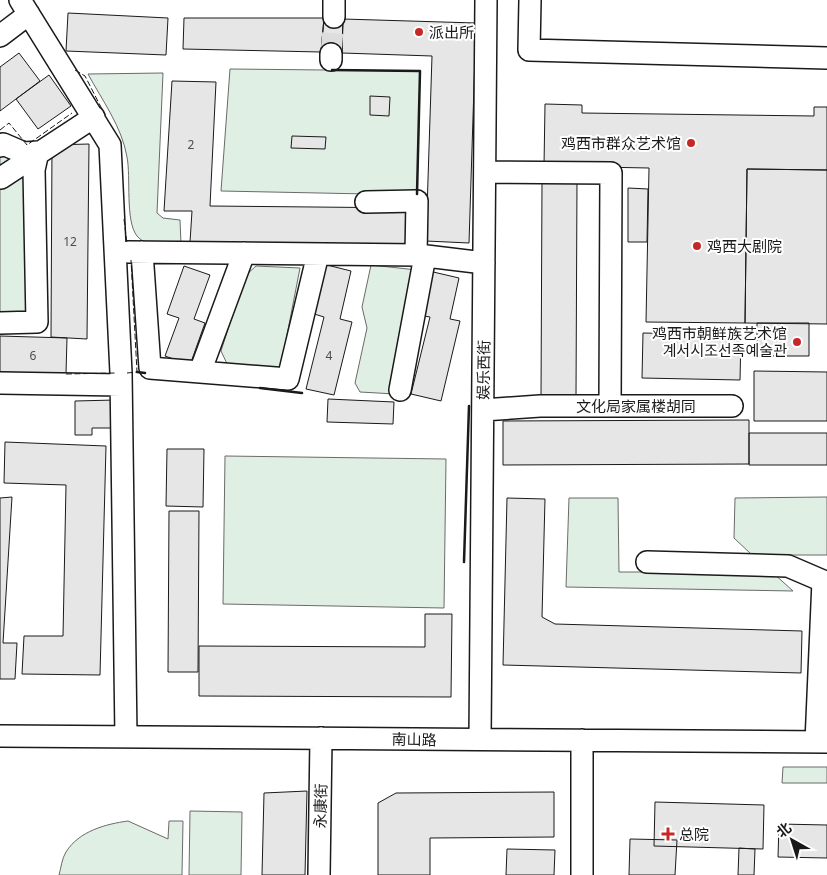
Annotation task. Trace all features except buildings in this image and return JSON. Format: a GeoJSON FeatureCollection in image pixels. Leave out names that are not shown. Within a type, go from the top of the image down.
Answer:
{"type":"FeatureCollection","features":[{"type":"Feature","properties":{"kind":"street","name":"娱乐西街"},"geometry":{"type":"LineString","coordinates":[[480,739],[486,0]]}},
{"type":"Feature","properties":{"kind":"street"},"geometry":{"type":"LineString","coordinates":[[530,0],[528,50],[827,58]]}},
{"type":"Feature","properties":{"kind":"street"},"geometry":{"type":"LineString","coordinates":[[0,36],[25,7],[110,145],[121,385],[126,737]]}},
{"type":"Feature","properties":{"kind":"street"},"geometry":{"type":"LineString","coordinates":[[1,178],[94,117]]}},
{"type":"Feature","properties":{"kind":"street"},"geometry":{"type":"LineString","coordinates":[[0,146],[3,144],[32,158]]}},
{"type":"Feature","properties":{"kind":"street"},"geometry":{"type":"LineString","coordinates":[[0,323],[37,322],[32,158]]}},
{"type":"Feature","properties":{"kind":"street"},"geometry":{"type":"LineString","coordinates":[[485,172],[611,173],[610,406]]}},
{"type":"Feature","properties":{"kind":"street"},"geometry":{"type":"LineString","coordinates":[[366,202],[417,201],[421,256],[400,390]]}},
{"type":"Feature","properties":{"kind":"street"},"geometry":{"type":"LineString","coordinates":[[116,252],[421,256],[484,263]]}},
{"type":"Feature","properties":{"kind":"street"},"geometry":{"type":"LineString","coordinates":[[142,252],[150,368],[288,379],[318,254]]}},
{"type":"Feature","properties":{"kind":"street"},"geometry":{"type":"LineString","coordinates":[[200,372],[244,253]]}},
{"type":"Feature","properties":{"kind":"street"},"geometry":{"type":"LineString","coordinates":[[0,383],[121,385]]}},
{"type":"Feature","properties":{"kind":"street","name":"文化局家属楼胡同"},"geometry":{"type":"LineString","coordinates":[[482,410],[540,406],[732,406]]}},
{"type":"Feature","properties":{"kind":"street"},"geometry":{"type":"LineString","coordinates":[[647,562],[788,566],[823,580],[821,742]]}},
{"type":"Feature","properties":{"kind":"street","name":"南山路"},"geometry":{"type":"LineString","coordinates":[[0,736],[821,742]]}},
{"type":"Feature","properties":{"kind":"street","name":"永康街"},"geometry":{"type":"LineString","coordinates":[[319,875],[321,738]]}},
{"type":"Feature","properties":{"kind":"street"},"geometry":{"type":"LineString","coordinates":[[582,740],[582,875]]}},
{"type":"Feature","properties":{"kind":"green space"},"geometry":{"type":"Polygon","coordinates":[[[230,69],[420,71],[417,195],[221,191],[230,69]]]}},
{"type":"Feature","properties":{"kind":"green space"},"geometry":{"type":"Polygon","coordinates":[[[163,73],[157,213],[163,218],[180,220],[181,244],[164,245],[152,244],[141,240],[133,229],[127,157],[121,135],[88,74],[163,73]]]}},
{"type":"Feature","properties":{"kind":"green space"},"geometry":{"type":"Polygon","coordinates":[[[0,152],[22,160],[29,187],[28,312],[0,312],[0,152]]]}},
{"type":"Feature","properties":{"kind":"green space"},"geometry":{"type":"Polygon","coordinates":[[[371,265],[417,270],[395,394],[360,392],[355,383],[367,328],[362,307],[371,265]]]}},
{"type":"Feature","properties":{"kind":"green space"},"geometry":{"type":"Polygon","coordinates":[[[256,266],[300,268],[280,371],[230,370],[221,351],[245,276],[256,266]]]}},
{"type":"Feature","properties":{"kind":"green space"},"geometry":{"type":"Polygon","coordinates":[[[225,456],[446,459],[444,608],[223,604],[225,456]]]}},
{"type":"Feature","properties":{"kind":"green space"},"geometry":{"type":"Polygon","coordinates":[[[827,497],[827,555],[752,555],[734,538],[735,498],[827,497]]]}},
{"type":"Feature","properties":{"kind":"green space"},"geometry":{"type":"Polygon","coordinates":[[[569,498],[618,498],[619,572],[772,572],[793,591],[566,587],[569,498]]]}},
{"type":"Feature","properties":{"kind":"green space"},"geometry":{"type":"Polygon","coordinates":[[[783,767],[827,767],[827,783],[782,783],[783,767]]]}},
{"type":"Feature","properties":{"kind":"green space"},"geometry":{"type":"Polygon","coordinates":[[[190,811],[242,812],[241,875],[189,875],[190,811]]]}},
{"type":"Feature","properties":{"kind":"green space"},"geometry":{"type":"Polygon","coordinates":[[[128,821],[168,839],[169,821],[183,821],[182,875],[59,875],[65,854],[78,839],[102,827],[128,821]]]}},
{"type":"Feature","properties":{"kind":"tunnel"},"geometry":{"type":"LineString","coordinates":[[331,54],[334,17]]}},
{"type":"Feature","properties":{"kind":"fence"},"geometry":{"type":"LineString","coordinates":[[75,70],[85,76],[105,115]]}},
{"type":"Feature","properties":{"kind":"fence"},"geometry":{"type":"LineString","coordinates":[[0,130],[9,123],[27,145],[72,113]]}},
{"type":"Feature","properties":{"kind":"fence"},"geometry":{"type":"LineString","coordinates":[[124,219],[127,244]]}},
{"type":"Feature","properties":{"kind":"fence"},"geometry":{"type":"LineString","coordinates":[[127,373],[137,372],[131,260]]}},
{"type":"Feature","properties":{"kind":"fence"},"geometry":{"type":"LineString","coordinates":[[66,374],[115,373]]}},
{"type":"Feature","properties":{"kind":"wall"},"geometry":{"type":"LineString","coordinates":[[332,70],[420,71],[417,194]]}},
{"type":"Feature","properties":{"kind":"wall"},"geometry":{"type":"LineString","coordinates":[[137,372],[145,373]]}},
{"type":"Feature","properties":{"kind":"wall"},"geometry":{"type":"LineString","coordinates":[[260,388],[302,393]]}},
{"type":"Feature","properties":{"kind":"wall"},"geometry":{"type":"LineString","coordinates":[[464,562],[469,406]]}},
{"type":"Feature","properties":{"kind":"place","name":"派出所"},"geometry":{"type":"Point","coordinates":[419,32]}},
{"type":"Feature","properties":{"kind":"place","name":"鸡西市群众艺术馆"},"geometry":{"type":"Point","coordinates":[691,143]}},
{"type":"Feature","properties":{"kind":"place","name":"鸡西大剧院"},"geometry":{"type":"Point","coordinates":[697,246]}},
{"type":"Feature","properties":{"kind":"place","name":"鸡西市朝鲜族艺术馆 계서시조선족예술관"},"geometry":{"type":"Point","coordinates":[797,342]}},
{"type":"Feature","properties":{"kind":"place","name":"总院"},"geometry":{"type":"Point","coordinates":[668,834]}}]}
